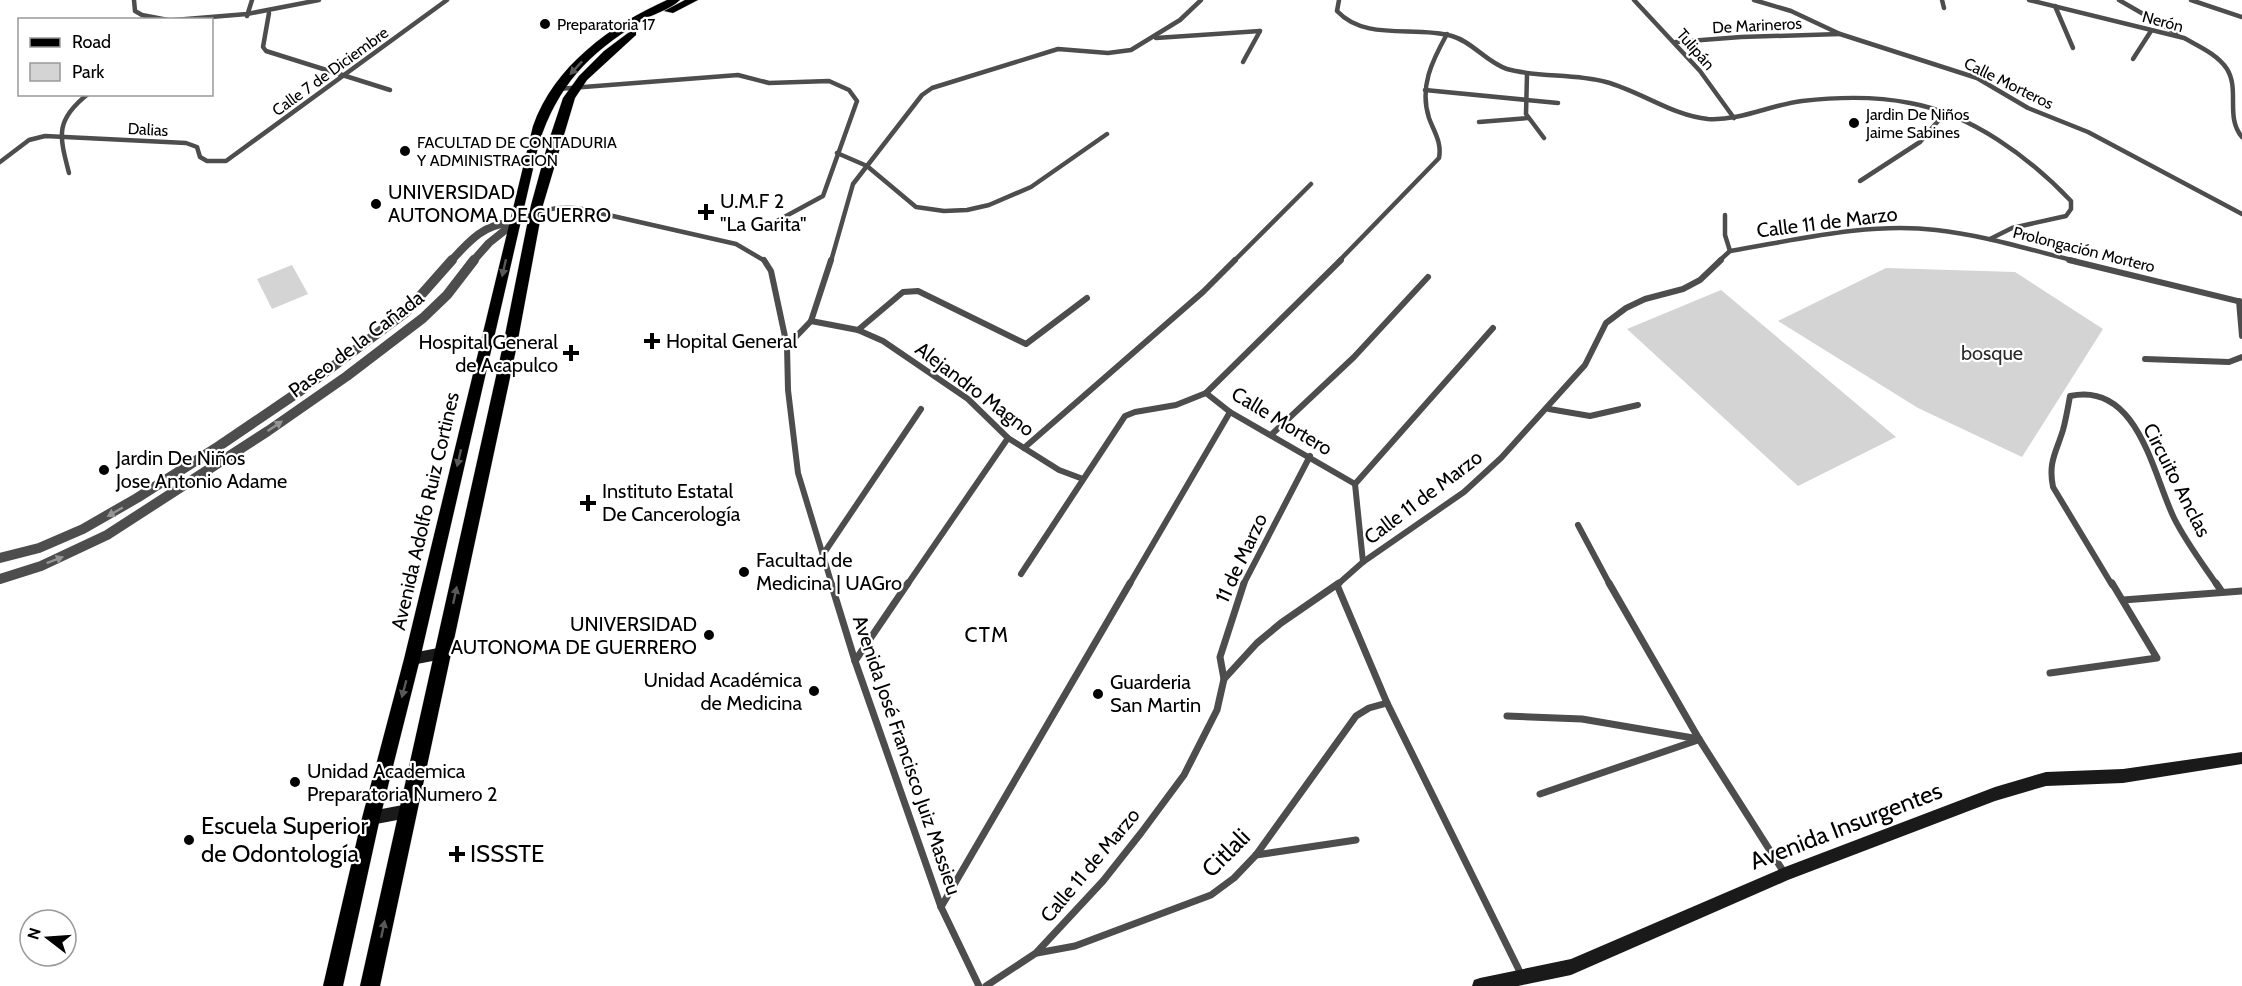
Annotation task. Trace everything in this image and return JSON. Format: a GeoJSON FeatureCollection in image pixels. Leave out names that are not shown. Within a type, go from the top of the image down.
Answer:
{"type":"FeatureCollection","features":[{"type":"Feature","properties":{"kind":"main road","name":"Avenida Adolfo Ruiz Cortines"},"geometry":{"type":"LineString","coordinates":[[333,986],[371,818],[412,659],[533,143],[542,117],[558,89],[583,60],[636,20],[675,0]]}},
{"type":"Feature","properties":{"kind":"main road"},"geometry":{"type":"LineString","coordinates":[[370,986],[508,357],[536,210],[560,122],[575,89],[608,53],[661,15],[693,0]]}},
{"type":"Feature","properties":{"kind":"main road"},"geometry":{"type":"LineString","coordinates":[[412,659],[443,653]]}},
{"type":"Feature","properties":{"kind":"main road","name":"Avenida Insurgentes"},"geometry":{"type":"LineString","coordinates":[[1480,986],[1571,967],[1785,874],[1995,794],[2046,780],[2123,776],[2242,758]]}},
{"type":"Feature","properties":{"kind":"main road"},"geometry":{"type":"LineString","coordinates":[[371,818],[408,811]]}},
{"type":"Feature","properties":{"kind":"street"},"geometry":{"type":"LineString","coordinates":[[134,0],[135,11],[141,15],[157,18]]}},
{"type":"Feature","properties":{"kind":"street"},"geometry":{"type":"LineString","coordinates":[[248,16],[252,0]]}},
{"type":"Feature","properties":{"kind":"street"},"geometry":{"type":"LineString","coordinates":[[211,18],[269,13],[319,0]]}},
{"type":"Feature","properties":{"kind":"street","name":"Calle 7 de Diciembre"},"geometry":{"type":"LineString","coordinates":[[226,161],[447,0]]}},
{"type":"Feature","properties":{"kind":"street"},"geometry":{"type":"LineString","coordinates":[[787,346],[811,321],[818,305],[853,184],[922,95],[932,88],[1046,51],[1068,48],[1120,53],[1131,50],[1180,20],[1201,0]]}},
{"type":"Feature","properties":{"kind":"street","name":"Prolongación Mortero"},"geometry":{"type":"LineString","coordinates":[[1340,0],[1337,11],[1341,18],[1351,25],[1447,34],[1461,40],[1487,60],[1505,69],[1527,74],[1578,76],[1596,80],[1695,117],[1710,120],[1734,118],[1787,104],[1826,100],[1878,100],[1912,103],[1945,113],[2019,154],[2070,201],[2071,209],[2066,216],[2012,228],[1989,240]]}},
{"type":"Feature","properties":{"kind":"street","name":"Tulipán"},"geometry":{"type":"LineString","coordinates":[[1634,0],[1676,42],[1719,93],[1734,118]]}},
{"type":"Feature","properties":{"kind":"street","name":"Calle Morteros"},"geometry":{"type":"LineString","coordinates":[[1754,0],[1791,11],[1840,34],[1977,78],[2028,108],[2088,132],[2242,214]]}},
{"type":"Feature","properties":{"kind":"street"},"geometry":{"type":"LineString","coordinates":[[1942,0],[1944,8]]}},
{"type":"Feature","properties":{"kind":"street","name":"Nerón"},"geometry":{"type":"LineString","coordinates":[[2029,0],[2184,38],[2220,61],[2228,70],[2231,78],[2234,125],[2242,137]]}},
{"type":"Feature","properties":{"kind":"street"},"geometry":{"type":"LineString","coordinates":[[2120,0],[2184,38]]}},
{"type":"Feature","properties":{"kind":"street"},"geometry":{"type":"LineString","coordinates":[[2191,0],[2242,17]]}},
{"type":"Feature","properties":{"kind":"street"},"geometry":{"type":"LineString","coordinates":[[2055,6],[2073,48]]}},
{"type":"Feature","properties":{"kind":"street"},"geometry":{"type":"LineString","coordinates":[[269,13],[263,47],[266,51],[390,90]]}},
{"type":"Feature","properties":{"kind":"street"},"geometry":{"type":"LineString","coordinates":[[1154,38],[1260,31],[1243,62]]}},
{"type":"Feature","properties":{"kind":"street"},"geometry":{"type":"LineString","coordinates":[[2133,58],[2151,31]]}},
{"type":"Feature","properties":{"kind":"street"},"geometry":{"type":"LineString","coordinates":[[1206,393],[1295,307],[1439,158],[1442,147],[1428,117],[1425,90],[1427,72],[1447,34]]}},
{"type":"Feature","properties":{"kind":"street","name":"De Marineros"},"geometry":{"type":"LineString","coordinates":[[1676,42],[1741,37],[1840,34]]}},
{"type":"Feature","properties":{"kind":"street"},"geometry":{"type":"LineString","coordinates":[[558,89],[629,86],[736,74],[769,83],[830,79],[851,90],[857,101],[823,196],[762,229]]}},
{"type":"Feature","properties":{"kind":"street"},"geometry":{"type":"LineString","coordinates":[[1527,74],[1528,118],[1544,138]]}},
{"type":"Feature","properties":{"kind":"street"},"geometry":{"type":"LineString","coordinates":[[1425,90],[1528,102],[1558,103]]}},
{"type":"Feature","properties":{"kind":"street"},"geometry":{"type":"LineString","coordinates":[[69,173],[59,136],[64,117],[74,104],[85,96]]}},
{"type":"Feature","properties":{"kind":"street"},"geometry":{"type":"LineString","coordinates":[[1860,181],[1920,142],[1945,113]]}},
{"type":"Feature","properties":{"kind":"street"},"geometry":{"type":"LineString","coordinates":[[1479,122],[1528,118]]}},
{"type":"Feature","properties":{"kind":"street"},"geometry":{"type":"LineString","coordinates":[[837,153],[866,165],[898,195],[915,206],[935,210],[967,211],[988,207],[1031,188],[1107,134]]}},
{"type":"Feature","properties":{"kind":"street","name":"Dalias"},"geometry":{"type":"LineString","coordinates":[[0,162],[29,140],[59,136],[186,143],[197,147],[200,157],[207,161],[226,161]]}},
{"type":"Feature","properties":{"kind":"street"},"geometry":{"type":"LineString","coordinates":[[1024,448],[1203,292],[1311,184]]}},
{"type":"Feature","properties":{"kind":"street","name":"Avenida José Francisco Juiz Massieu"},"geometry":{"type":"LineString","coordinates":[[514,223],[536,210],[564,206],[582,209],[736,244],[751,250],[762,258],[771,271],[787,346],[788,390],[798,474],[855,662],[941,907],[979,986]]}},
{"type":"Feature","properties":{"kind":"street"},"geometry":{"type":"LineString","coordinates":[[1725,216],[1725,235],[1730,251]]}},
{"type":"Feature","properties":{"kind":"street","name":"Paseo de la Cañada"},"geometry":{"type":"LineString","coordinates":[[0,558],[41,547],[82,530],[130,503],[246,430],[334,368],[409,310],[481,231],[497,223],[514,223]]}},
{"type":"Feature","properties":{"kind":"street","name":"Paseo de la Cañada"},"geometry":{"type":"LineString","coordinates":[[0,579],[17,575],[68,555],[106,535],[341,381],[441,303],[495,236],[514,223]]}},
{"type":"Feature","properties":{"kind":"street","name":"Calle 11 de Marzo"},"geometry":{"type":"LineString","coordinates":[[986,986],[1036,953],[1102,881],[1184,775],[1217,710],[1224,679],[1257,643],[1273,629],[1337,585],[1363,562],[1464,492],[1501,459],[1585,365],[1606,323],[1626,308],[1645,299],[1683,289],[1700,280],[1730,251],[1836,233],[1889,228],[1936,230],[1989,240]]}},
{"type":"Feature","properties":{"kind":"street","name":"Prolongación Mortero"},"geometry":{"type":"LineString","coordinates":[[1989,240],[2241,302]]}},
{"type":"Feature","properties":{"kind":"street"},"geometry":{"type":"LineString","coordinates":[[1271,435],[1354,357],[1428,277]]}},
{"type":"Feature","properties":{"kind":"street"},"geometry":{"type":"LineString","coordinates":[[858,330],[903,292],[910,290],[918,291],[1026,345],[1087,298]]}},
{"type":"Feature","properties":{"kind":"street"},"geometry":{"type":"LineString","coordinates":[[2241,302],[2242,336]]}},
{"type":"Feature","properties":{"kind":"street","name":"Alejandro Magno"},"geometry":{"type":"LineString","coordinates":[[811,321],[858,330],[884,341],[968,399],[1008,438],[1059,470],[1083,479]]}},
{"type":"Feature","properties":{"kind":"street"},"geometry":{"type":"LineString","coordinates":[[1363,562],[1355,484],[1493,328]]}},
{"type":"Feature","properties":{"kind":"street"},"geometry":{"type":"LineString","coordinates":[[2145,359],[2229,362],[2242,357]]}},
{"type":"Feature","properties":{"kind":"street","name":"Circuito Anclas"},"geometry":{"type":"LineString","coordinates":[[2050,673],[2157,658],[2054,486],[2050,472],[2050,458],[2062,433],[2070,396],[2078,392],[2101,396],[2112,401],[2138,433],[2150,453],[2178,526],[2222,592]]}},
{"type":"Feature","properties":{"kind":"street","name":"Calle Mortero"},"geometry":{"type":"LineString","coordinates":[[1021,574],[1125,416],[1176,405],[1206,393],[1230,412],[1310,456],[1355,484]]}},
{"type":"Feature","properties":{"kind":"street"},"geometry":{"type":"LineString","coordinates":[[1548,409],[1590,416],[1638,405]]}},
{"type":"Feature","properties":{"kind":"street"},"geometry":{"type":"LineString","coordinates":[[822,556],[921,409]]}},
{"type":"Feature","properties":{"kind":"street"},"geometry":{"type":"LineString","coordinates":[[941,907],[1230,412]]}},
{"type":"Feature","properties":{"kind":"street"},"geometry":{"type":"LineString","coordinates":[[855,662],[1008,438]]}},
{"type":"Feature","properties":{"kind":"street","name":"11 de Marzo"},"geometry":{"type":"LineString","coordinates":[[1224,679],[1220,657],[1239,592],[1310,456]]}},
{"type":"Feature","properties":{"kind":"street"},"geometry":{"type":"LineString","coordinates":[[1578,525],[1639,638],[1699,740],[1785,874]]}},
{"type":"Feature","properties":{"kind":"street"},"geometry":{"type":"LineString","coordinates":[[1337,585],[1387,703],[1523,977]]}},
{"type":"Feature","properties":{"kind":"street"},"geometry":{"type":"LineString","coordinates":[[2123,600],[2242,591]]}},
{"type":"Feature","properties":{"kind":"street","name":"Citlali"},"geometry":{"type":"LineString","coordinates":[[1036,953],[1075,946],[1211,895],[1234,878],[1256,855],[1356,716],[1369,708],[1387,703]]}},
{"type":"Feature","properties":{"kind":"street"},"geometry":{"type":"LineString","coordinates":[[1507,716],[1582,719],[1699,740]]}},
{"type":"Feature","properties":{"kind":"street"},"geometry":{"type":"LineString","coordinates":[[1540,794],[1699,740]]}},
{"type":"Feature","properties":{"kind":"street"},"geometry":{"type":"LineString","coordinates":[[1256,855],[1356,840]]}},
{"type":"Feature","properties":{"kind":"green space"},"geometry":{"type":"Polygon","coordinates":[[[292,265],[308,294],[272,309],[257,279],[292,265]]]}},
{"type":"Feature","properties":{"kind":"green space","name":"bosque"},"geometry":{"type":"Polygon","coordinates":[[[1886,268],[2015,272],[2103,329],[2022,457],[1918,408],[1778,321],[1886,268]]]}},
{"type":"Feature","properties":{"kind":"green space"},"geometry":{"type":"Polygon","coordinates":[[[1721,290],[1896,437],[1798,486],[1627,329],[1721,290]]]}},
{"type":"Feature","properties":{"kind":"place","name":"Preparatoria 17"},"geometry":{"type":"Point","coordinates":[545,24]}},
{"type":"Feature","properties":{"kind":"place","name":"Jardin De Niños Jaime Sabines"},"geometry":{"type":"Point","coordinates":[1854,123]}},
{"type":"Feature","properties":{"kind":"place","name":"FACULTAD DE CONTADURIA Y ADMINISTRACION"},"geometry":{"type":"Point","coordinates":[405,151]}},
{"type":"Feature","properties":{"kind":"place","name":"UNIVERSIDAD AUTONOMA DE GUERRO"},"geometry":{"type":"Point","coordinates":[376,204]}},
{"type":"Feature","properties":{"kind":"place","name":"U.M.F 2 \"La Garita\""},"geometry":{"type":"Point","coordinates":[706,212]}},
{"type":"Feature","properties":{"kind":"place","name":"Hopital General"},"geometry":{"type":"Point","coordinates":[652,341]}},
{"type":"Feature","properties":{"kind":"place","name":"Hospital General de Acapulco"},"geometry":{"type":"Point","coordinates":[571,353]}},
{"type":"Feature","properties":{"kind":"place","name":"Jardin De Niños Jose Antonio Adame"},"geometry":{"type":"Point","coordinates":[104,470]}},
{"type":"Feature","properties":{"kind":"place","name":"Instituto Estatal De Cancerología"},"geometry":{"type":"Point","coordinates":[588,503]}},
{"type":"Feature","properties":{"kind":"place","name":"Facultad de Medicina | UAGro"},"geometry":{"type":"Point","coordinates":[744,572]}},
{"type":"Feature","properties":{"kind":"place","name":"UNIVERSIDAD AUTONOMA DE GUERRERO"},"geometry":{"type":"Point","coordinates":[709,635]}},
{"type":"Feature","properties":{"kind":"place","name":"Unidad Académica de Medicina"},"geometry":{"type":"Point","coordinates":[814,691]}},
{"type":"Feature","properties":{"kind":"place","name":"Guarderia San Martin"},"geometry":{"type":"Point","coordinates":[1098,694]}},
{"type":"Feature","properties":{"kind":"place","name":"Unidad Academica Preparatoria Numero 2"},"geometry":{"type":"Point","coordinates":[295,782]}},
{"type":"Feature","properties":{"kind":"place","name":"Escuela Superior de Odontología"},"geometry":{"type":"Point","coordinates":[189,840]}},
{"type":"Feature","properties":{"kind":"place","name":"ISSSTE"},"geometry":{"type":"Point","coordinates":[457,854]}},
{"type":"Feature","properties":{"kind":"district","name":"CTM"},"geometry":{"type":"Point","coordinates":[987,635]}}]}
